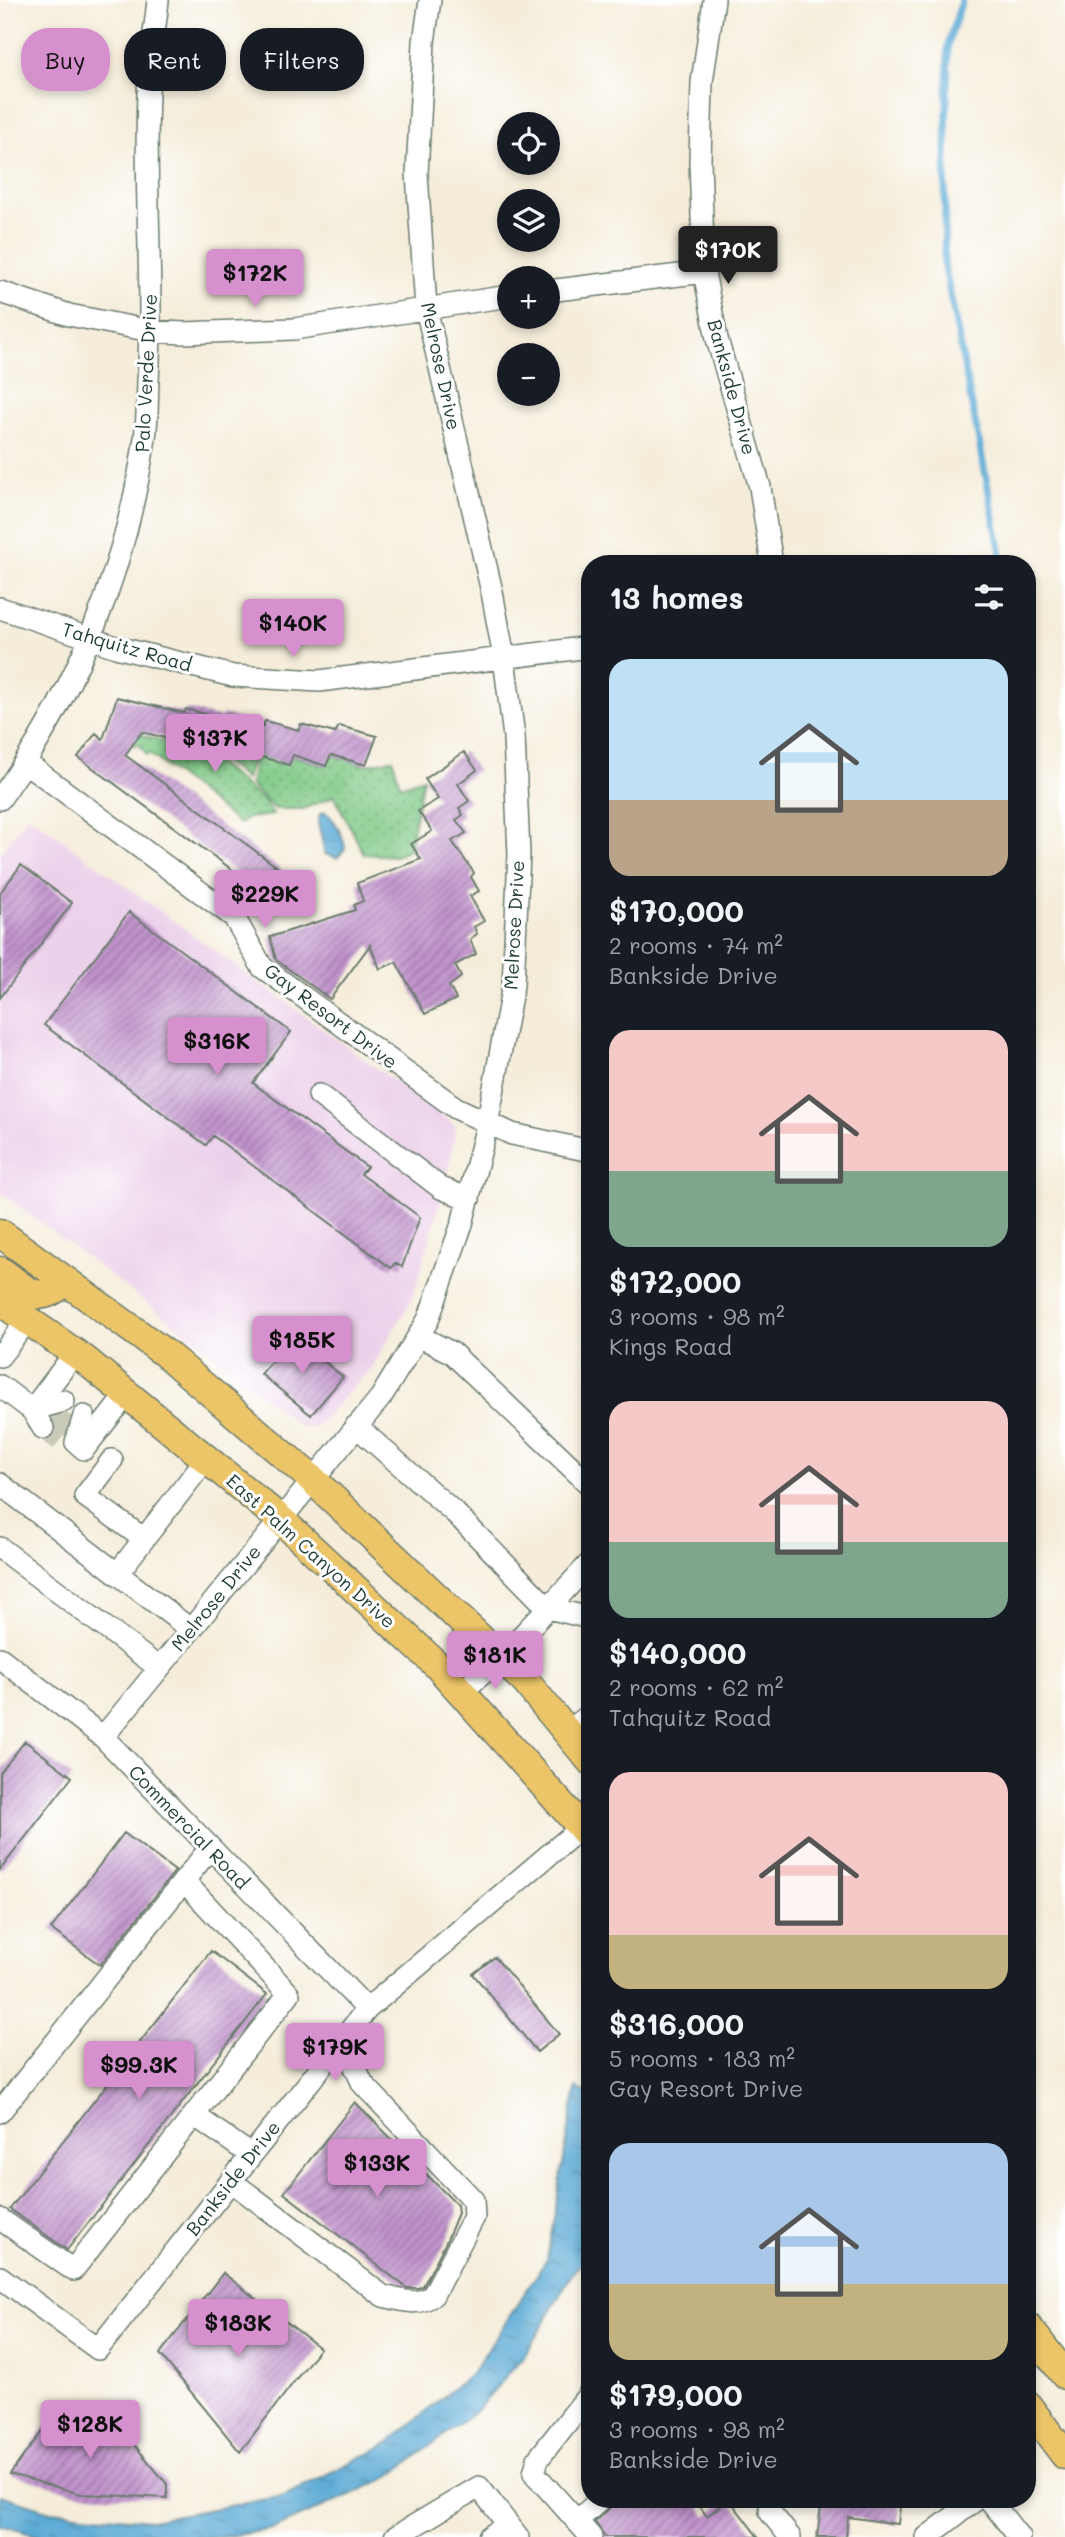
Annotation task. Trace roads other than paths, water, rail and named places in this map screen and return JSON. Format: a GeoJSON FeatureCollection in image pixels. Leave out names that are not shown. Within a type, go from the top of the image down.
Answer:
{"type":"FeatureCollection","features":[{"type":"Feature","properties":{"kind":"main road"},"geometry":{"type":"LineString","coordinates":[[0,1233],[166,1354],[313,1479],[525,1681],[581,1749]]}},
{"type":"Feature","properties":{"kind":"main road"},"geometry":{"type":"LineString","coordinates":[[0,1271],[33,1294],[43,1297],[51,1294],[65,1281]]}},
{"type":"Feature","properties":{"kind":"main road","name":"East Palm Canyon Drive"},"geometry":{"type":"LineString","coordinates":[[0,1301],[75,1353],[280,1519],[438,1666],[581,1822]]}},
{"type":"Feature","properties":{"kind":"main road"},"geometry":{"type":"LineString","coordinates":[[1036,2338],[1065,2375]]}},
{"type":"Feature","properties":{"kind":"main road"},"geometry":{"type":"LineString","coordinates":[[1036,2417],[1065,2455]]}},
{"type":"Feature","properties":{"kind":"street","name":"Palo Verde Drive"},"geometry":{"type":"LineString","coordinates":[[0,799],[26,763],[67,692],[90,638],[127,526],[145,443],[151,331],[148,94],[158,0]]}},
{"type":"Feature","properties":{"kind":"street","name":"Melrose Drive"},"geometry":{"type":"LineString","coordinates":[[103,1737],[381,1397],[428,1320],[469,1199],[487,1125],[513,985],[519,854],[514,737],[505,658],[426,308],[417,174],[424,43],[430,0]]}},
{"type":"Feature","properties":{"kind":"street","name":"Bankside Drive"},"geometry":{"type":"LineString","coordinates":[[714,0],[702,82],[700,161],[704,272],[717,339],[760,487],[771,555]]}},
{"type":"Feature","properties":{"kind":"street"},"geometry":{"type":"LineString","coordinates":[[560,290],[704,272]]}},
{"type":"Feature","properties":{"kind":"street"},"geometry":{"type":"LineString","coordinates":[[0,292],[69,314],[151,331],[295,329],[497,298]]}},
{"type":"Feature","properties":{"kind":"street","name":"Tahquitz Road"},"geometry":{"type":"LineString","coordinates":[[0,608],[90,638],[233,676],[318,681],[581,648]]}},
{"type":"Feature","properties":{"kind":"street","name":"Gay Resort Drive"},"geometry":{"type":"LineString","coordinates":[[26,763],[234,917],[262,967],[456,1108],[487,1125],[512,1134],[581,1149]]}},
{"type":"Feature","properties":{"kind":"street"},"geometry":{"type":"LineString","coordinates":[[318,1095],[441,1188],[469,1199]]}},
{"type":"Feature","properties":{"kind":"street"},"geometry":{"type":"LineString","coordinates":[[0,1356],[27,1321]]}},
{"type":"Feature","properties":{"kind":"street"},"geometry":{"type":"LineString","coordinates":[[419,1336],[452,1353],[581,1476]]}},
{"type":"Feature","properties":{"kind":"street"},"geometry":{"type":"LineString","coordinates":[[0,1386],[48,1414],[75,1353]]}},
{"type":"Feature","properties":{"kind":"street"},"geometry":{"type":"LineString","coordinates":[[74,1433],[84,1449],[127,1394]]}},
{"type":"Feature","properties":{"kind":"street"},"geometry":{"type":"LineString","coordinates":[[356,1426],[455,1513],[548,1608],[581,1616]]}},
{"type":"Feature","properties":{"kind":"street"},"geometry":{"type":"LineString","coordinates":[[117,1574],[206,1459]]}},
{"type":"Feature","properties":{"kind":"street"},"geometry":{"type":"LineString","coordinates":[[113,1460],[85,1496],[144,1539]]}},
{"type":"Feature","properties":{"kind":"street"},"geometry":{"type":"LineString","coordinates":[[0,1484],[190,1629]]}},
{"type":"Feature","properties":{"kind":"street"},"geometry":{"type":"LineString","coordinates":[[0,1548],[159,1668]]}},
{"type":"Feature","properties":{"kind":"street"},"geometry":{"type":"LineString","coordinates":[[461,1692],[501,1658],[581,1573]]}},
{"type":"Feature","properties":{"kind":"street","name":"Commercial Road"},"geometry":{"type":"LineString","coordinates":[[0,1658],[103,1737],[366,2009]]}},
{"type":"Feature","properties":{"kind":"street"},"geometry":{"type":"LineString","coordinates":[[566,1731],[581,1721]]}},
{"type":"Feature","properties":{"kind":"street","name":"Bankside Drive"},"geometry":{"type":"LineString","coordinates":[[0,2277],[98,2349],[366,2009],[581,1833]]}},
{"type":"Feature","properties":{"kind":"street"},"geometry":{"type":"LineString","coordinates":[[0,2112],[210,1848]]}},
{"type":"Feature","properties":{"kind":"street"},"geometry":{"type":"LineString","coordinates":[[0,2219],[73,2270],[289,1994],[184,1881]]}},
{"type":"Feature","properties":{"kind":"street"},"geometry":{"type":"LineString","coordinates":[[231,2181],[383,2296],[408,2302],[425,2302],[433,2295],[474,2217],[473,2200],[363,2084],[342,2040]]}},
{"type":"Feature","properties":{"kind":"street"},"geometry":{"type":"LineString","coordinates":[[194,2115],[251,2155]]}},
{"type":"Feature","properties":{"kind":"street"},"geometry":{"type":"LineString","coordinates":[[581,2405],[534,2467],[534,2473],[584,2529],[596,2508]]}},
{"type":"Feature","properties":{"kind":"street"},"geometry":{"type":"LineString","coordinates":[[395,2537],[479,2487],[513,2531],[489,2537]]}},
{"type":"Feature","properties":{"kind":"street"},"geometry":{"type":"LineString","coordinates":[[770,2508],[770,2512],[790,2537]]}},
{"type":"Feature","properties":{"kind":"street"},"geometry":{"type":"LineString","coordinates":[[928,2537],[965,2508]]}},
{"type":"Feature","properties":{"kind":"street"},"geometry":{"type":"LineString","coordinates":[[996,2508],[1018,2537]]}},
{"type":"Feature","properties":{"kind":"water"},"geometry":{"type":"Polygon","coordinates":[[[325,812],[341,834],[344,844],[345,849],[337,858],[325,854],[318,822],[320,814],[325,812]]]}},
{"type":"Feature","properties":{"kind":"water"},"geometry":{"type":"Polygon","coordinates":[[[576,2088],[581,2090],[581,2264],[573,2272],[527,2352],[475,2412],[386,2479],[273,2529],[222,2537],[42,2537],[0,2525],[0,2495],[51,2511],[151,2520],[284,2496],[387,2444],[473,2372],[547,2259],[576,2088]]]}},
{"type":"Feature","properties":{"kind":"waterway"},"geometry":{"type":"LineString","coordinates":[[962,0],[948,44],[944,263],[1001,555]]}},
{"type":"Feature","properties":{"kind":"tunnel"},"geometry":{"type":"LineString","coordinates":[[53,1416],[73,1430]]}},
{"type":"Feature","properties":{"kind":"tunnel"},"geometry":{"type":"LineString","coordinates":[[43,1428],[63,1443]]}}]}
